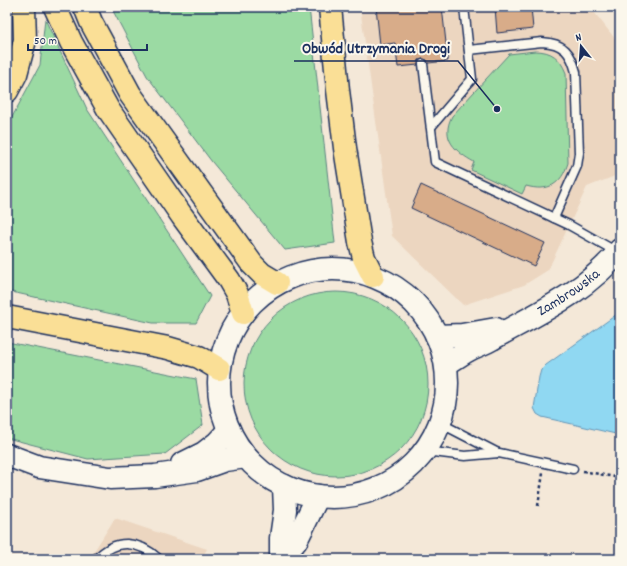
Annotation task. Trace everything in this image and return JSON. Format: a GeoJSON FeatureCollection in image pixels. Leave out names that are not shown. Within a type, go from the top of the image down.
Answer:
{"type":"FeatureCollection","features":[{"type":"Feature","properties":{"kind":"highway"},"geometry":{"type":"LineString","coordinates":[[7,90],[16,74],[25,40],[24,7]]}},
{"type":"Feature","properties":{"kind":"highway"},"geometry":{"type":"LineString","coordinates":[[55,7],[71,42],[108,109],[182,216],[229,280],[237,294],[243,313]]}},
{"type":"Feature","properties":{"kind":"highway"},"geometry":{"type":"LineString","coordinates":[[85,7],[91,22],[130,94],[252,264],[262,274],[277,283]]}},
{"type":"Feature","properties":{"kind":"highway"},"geometry":{"type":"LineString","coordinates":[[330,7],[338,90],[350,180],[360,242],[364,258],[373,276]]}},
{"type":"Feature","properties":{"kind":"highway"},"geometry":{"type":"LineString","coordinates":[[7,317],[168,348],[199,357],[220,369]]}},
{"type":"Feature","properties":{"kind":"main road","name":"Zambrowska"},"geometry":{"type":"LineString","coordinates":[[446,364],[467,351],[491,340],[556,305],[587,284],[612,260],[619,251]]}},
{"type":"Feature","properties":{"kind":"main road"},"geometry":{"type":"LineString","coordinates":[[315,270],[354,270],[373,276],[404,293],[418,306],[429,320],[438,336],[446,364],[448,385],[445,407],[440,423],[425,451],[408,469],[388,483],[366,492],[342,496],[318,496],[301,492],[284,486],[264,474],[246,457],[229,430],[220,401],[220,369],[227,340],[243,313],[259,296],[277,283],[296,275],[315,270]]}},
{"type":"Feature","properties":{"kind":"main road","name":"Zambrowska"},"geometry":{"type":"LineString","coordinates":[[438,336],[462,335],[487,330],[511,328]]}},
{"type":"Feature","properties":{"kind":"main road"},"geometry":{"type":"LineString","coordinates":[[167,473],[190,459],[204,453],[217,443],[229,430]]}},
{"type":"Feature","properties":{"kind":"main road"},"geometry":{"type":"LineString","coordinates":[[7,456],[39,467],[110,478],[155,476],[167,473],[197,470],[224,460],[246,457]]}},
{"type":"Feature","properties":{"kind":"main road"},"geometry":{"type":"LineString","coordinates":[[281,559],[281,538],[285,510],[284,486]]}},
{"type":"Feature","properties":{"kind":"main road"},"geometry":{"type":"LineString","coordinates":[[281,559],[296,541],[318,496]]}},
{"type":"Feature","properties":{"kind":"lane"},"geometry":{"type":"LineString","coordinates":[[431,127],[472,79],[464,7]]}},
{"type":"Feature","properties":{"kind":"lane"},"geometry":{"type":"LineString","coordinates":[[469,50],[550,42],[559,45],[567,51],[572,60],[576,72],[579,153],[574,174],[554,218]]}},
{"type":"Feature","properties":{"kind":"lane"},"geometry":{"type":"LineString","coordinates":[[423,64],[435,162],[554,218],[619,251]]}},
{"type":"Feature","properties":{"kind":"lane"},"geometry":{"type":"LineString","coordinates":[[440,423],[499,453],[573,469]]}},
{"type":"Feature","properties":{"kind":"lane"},"geometry":{"type":"LineString","coordinates":[[425,451],[465,456],[499,453]]}},
{"type":"Feature","properties":{"kind":"lane"},"geometry":{"type":"LineString","coordinates":[[96,559],[112,547],[130,544],[141,546],[159,559]]}},
{"type":"Feature","properties":{"kind":"path"},"geometry":{"type":"LineString","coordinates":[[538,506],[544,462]]}},
{"type":"Feature","properties":{"kind":"path"},"geometry":{"type":"LineString","coordinates":[[573,469],[620,478]]}},
{"type":"Feature","properties":{"kind":"shaded area"},"geometry":{"type":"Polygon","coordinates":[[[360,7],[590,7],[620,45],[620,174],[587,187],[548,270],[524,285],[463,305],[392,236],[360,7]]]}},
{"type":"Feature","properties":{"kind":"shaded area"},"geometry":{"type":"Polygon","coordinates":[[[115,518],[207,549],[201,559],[89,559],[115,518]]]}},
{"type":"Feature","properties":{"kind":"green space"},"geometry":{"type":"Polygon","coordinates":[[[111,7],[309,7],[335,243],[285,250],[212,162],[147,76],[111,7]]]}},
{"type":"Feature","properties":{"kind":"green space"},"geometry":{"type":"Polygon","coordinates":[[[45,19],[87,109],[210,296],[196,323],[153,323],[7,291],[7,123],[10,121],[40,65],[45,19]]]}},
{"type":"Feature","properties":{"kind":"green space"},"geometry":{"type":"Polygon","coordinates":[[[535,51],[546,52],[555,56],[561,63],[566,73],[568,163],[562,177],[553,185],[541,188],[526,186],[522,194],[471,170],[474,162],[456,149],[449,138],[448,131],[452,116],[509,54],[535,51]]]}},
{"type":"Feature","properties":{"kind":"green space"},"geometry":{"type":"Polygon","coordinates":[[[327,292],[345,292],[371,299],[387,308],[401,319],[412,333],[421,349],[428,375],[428,393],[421,419],[412,435],[401,449],[379,465],[363,472],[345,476],[327,476],[309,472],[293,465],[278,455],[265,442],[255,427],[248,411],[244,393],[244,375],[248,357],[255,341],[265,326],[278,313],[293,303],[309,296],[327,292]]]}},
{"type":"Feature","properties":{"kind":"green space"},"geometry":{"type":"Polygon","coordinates":[[[7,342],[196,379],[203,425],[165,454],[88,459],[7,438],[7,342]]]}},
{"type":"Feature","properties":{"kind":"water"},"geometry":{"type":"Polygon","coordinates":[[[620,312],[620,435],[542,417],[537,414],[534,408],[541,370],[620,312]]]}},
{"type":"Feature","properties":{"kind":"building"},"geometry":{"type":"Polygon","coordinates":[[[376,7],[442,7],[448,61],[428,63],[427,60],[423,59],[419,60],[418,65],[398,67],[395,43],[380,45],[376,7]]]}},
{"type":"Feature","properties":{"kind":"building"},"geometry":{"type":"Polygon","coordinates":[[[495,7],[531,7],[533,29],[497,33],[495,7]]]}},
{"type":"Feature","properties":{"kind":"building"},"geometry":{"type":"Polygon","coordinates":[[[421,185],[545,243],[534,266],[411,208],[421,185]]]}},
{"type":"Feature","properties":{"kind":"place","name":"Obwód Utrzymania Drogi"},"geometry":{"type":"Point","coordinates":[497,109]}}]}
